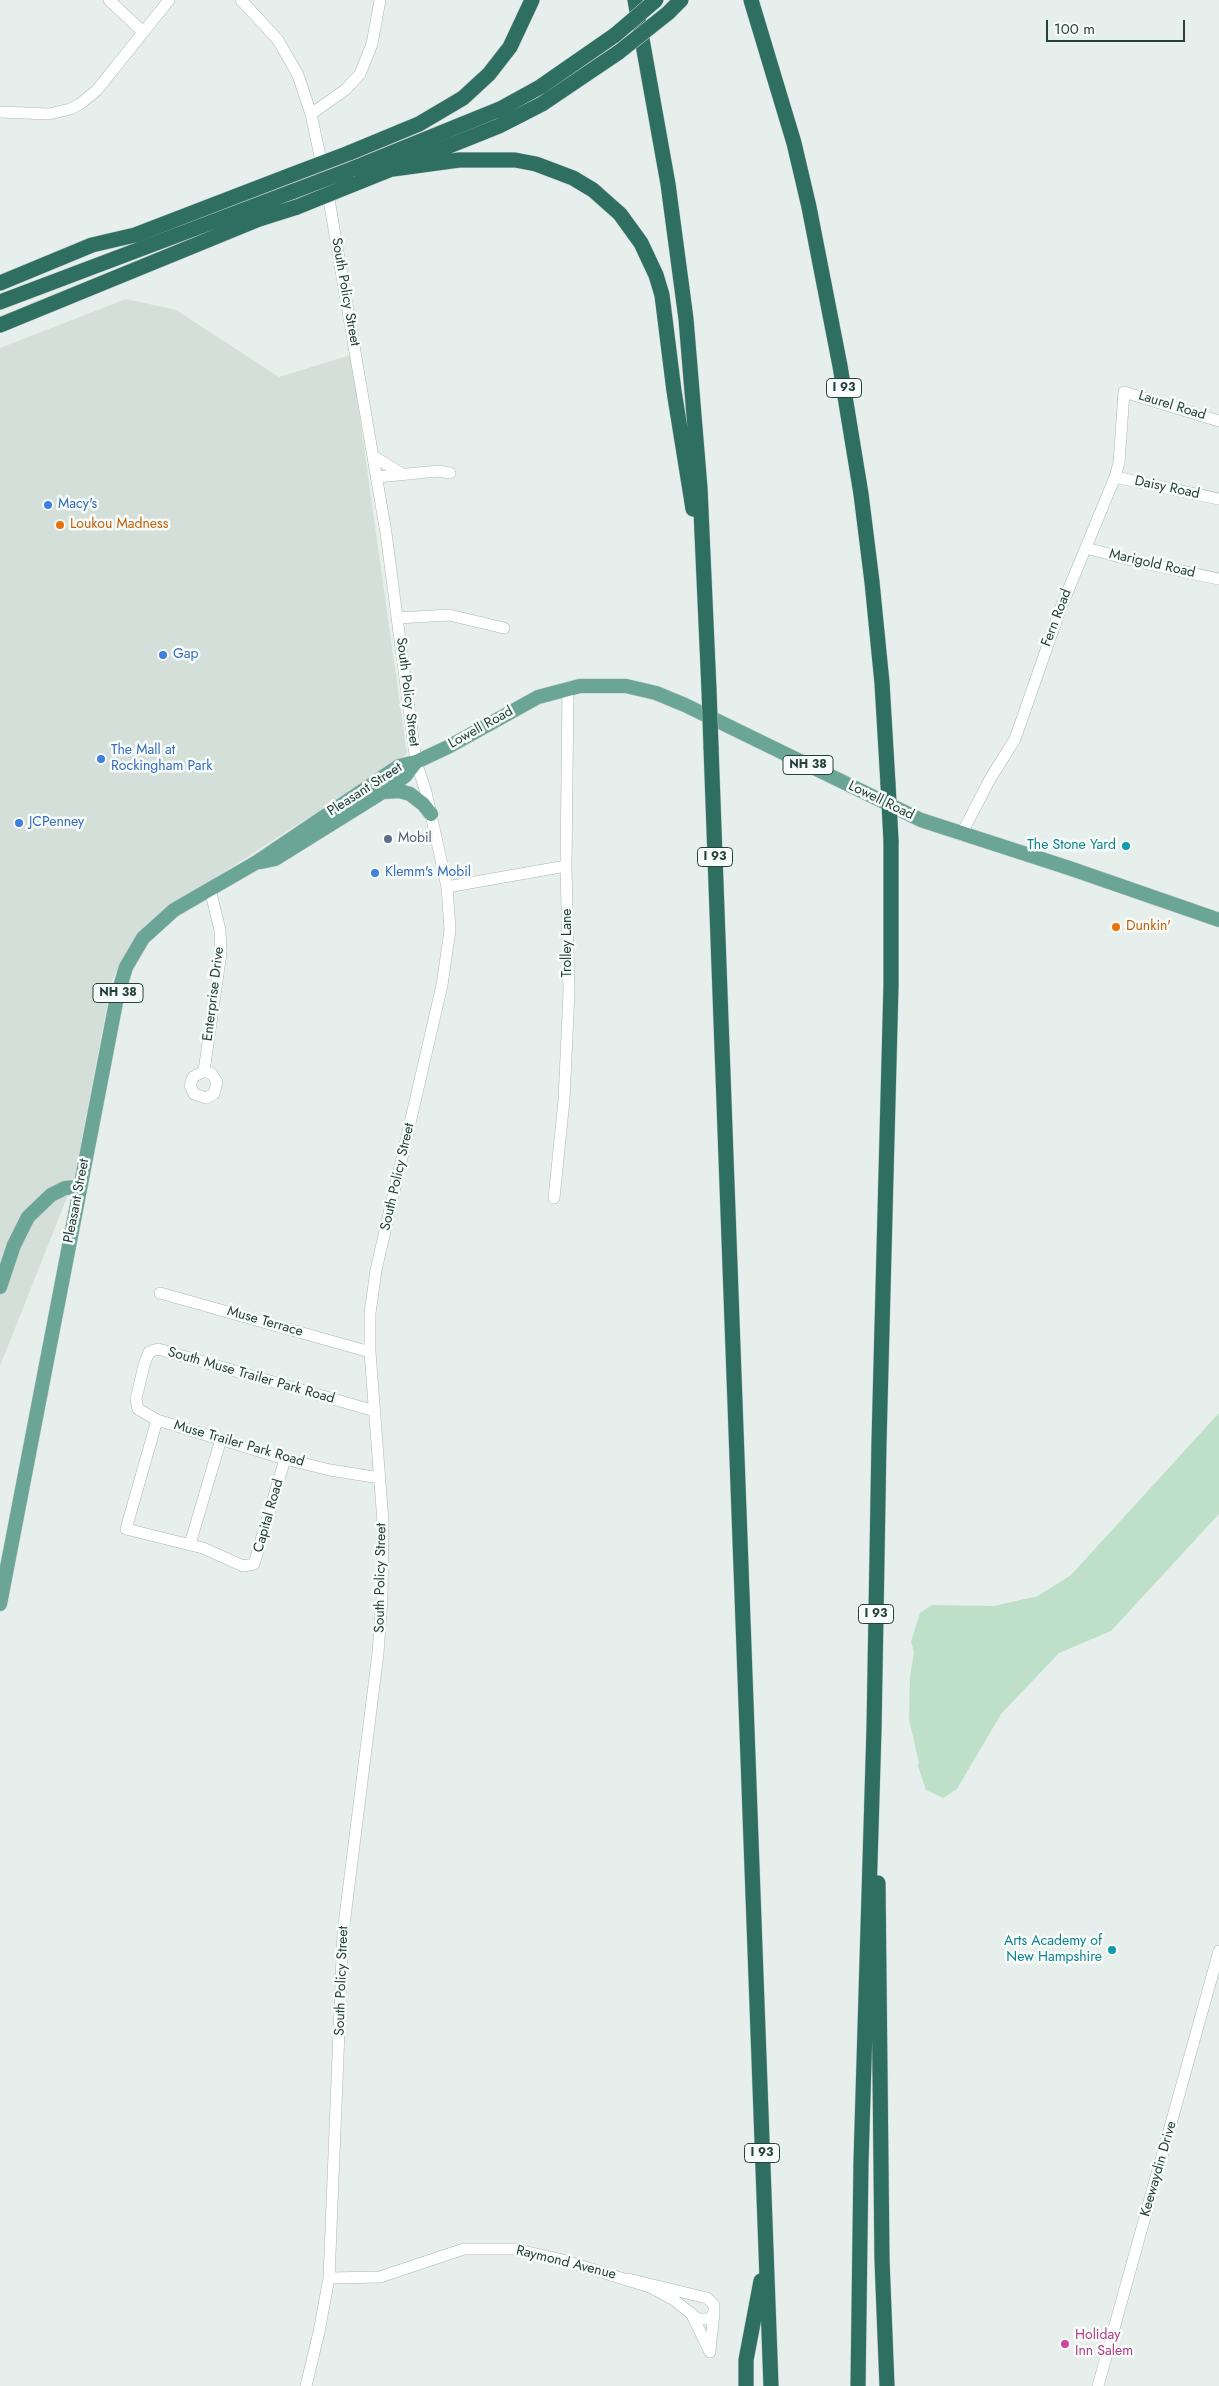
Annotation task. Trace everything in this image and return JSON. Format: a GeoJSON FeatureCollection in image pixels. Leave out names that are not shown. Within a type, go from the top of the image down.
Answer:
{"type":"FeatureCollection","features":[{"type":"Feature","properties":{"kind":"highway"},"geometry":{"type":"LineString","coordinates":[[0,282],[92,245],[135,235],[349,153],[419,124],[463,98],[489,74],[505,54],[518,32],[532,0]]}},
{"type":"Feature","properties":{"kind":"highway","name":"I 93"},"geometry":{"type":"LineString","coordinates":[[635,0],[660,134],[685,310],[697,446],[709,690],[771,2386]]}},
{"type":"Feature","properties":{"kind":"highway"},"geometry":{"type":"LineString","coordinates":[[0,302],[352,169],[500,109],[548,82],[615,35],[656,0]]}},
{"type":"Feature","properties":{"kind":"highway"},"geometry":{"type":"LineString","coordinates":[[0,325],[259,219],[297,207],[499,126],[542,104],[619,52],[668,14],[681,0]]}},
{"type":"Feature","properties":{"kind":"highway","name":"I 93"},"geometry":{"type":"LineString","coordinates":[[751,0],[794,143],[809,207],[840,366],[861,494],[872,582],[882,683],[888,784],[891,985],[874,1729],[861,2162],[858,2386]]}},
{"type":"Feature","properties":{"kind":"highway"},"geometry":{"type":"LineString","coordinates":[[393,169],[459,160],[492,158],[536,164],[573,178],[593,190],[620,214],[631,228],[650,260],[662,295],[674,391],[704,581]]}},
{"type":"Feature","properties":{"kind":"highway"},"geometry":{"type":"LineString","coordinates":[[76,272],[135,235]]}},
{"type":"Feature","properties":{"kind":"highway"},"geometry":{"type":"LineString","coordinates":[[874,1729],[880,1935],[882,2260],[887,2386]]}},
{"type":"Feature","properties":{"kind":"highway"},"geometry":{"type":"LineString","coordinates":[[746,2386],[746,2360],[766,2254]]}},
{"type":"Feature","properties":{"kind":"main road","name":"Lowell Road"},"geometry":{"type":"LineString","coordinates":[[416,762],[448,747],[538,697],[568,688],[611,684],[641,689],[664,696],[734,728],[901,812],[960,835],[1069,868],[1219,920]]}},
{"type":"Feature","properties":{"kind":"main road","name":"Pleasant Street"},"geometry":{"type":"LineString","coordinates":[[257,862],[275,859],[381,793],[405,776],[416,762]]}},
{"type":"Feature","properties":{"kind":"main road","name":"Pleasant Street"},"geometry":{"type":"LineString","coordinates":[[0,1604],[117,997],[126,966],[143,938],[157,923],[174,910],[257,862],[399,766],[416,762]]}},
{"type":"Feature","properties":{"kind":"main road"},"geometry":{"type":"LineString","coordinates":[[381,793],[400,791],[410,794],[432,814]]}},
{"type":"Feature","properties":{"kind":"main road"},"geometry":{"type":"LineString","coordinates":[[0,1287],[14,1245],[28,1217],[51,1195],[65,1188],[80,1187]]}},
{"type":"Feature","properties":{"kind":"street"},"geometry":{"type":"LineString","coordinates":[[109,0],[143,32]]}},
{"type":"Feature","properties":{"kind":"street"},"geometry":{"type":"LineString","coordinates":[[0,112],[49,114],[70,109],[80,104],[96,90],[169,0]]}},
{"type":"Feature","properties":{"kind":"street","name":"South Policy Street"},"geometry":{"type":"LineString","coordinates":[[241,0],[278,40],[298,74],[311,114],[337,243],[373,456],[398,618],[416,762],[432,814],[447,887],[450,918],[448,953],[372,1291],[370,1352],[384,1555],[382,1606],[343,1932],[328,2278],[319,2332],[306,2386]]}},
{"type":"Feature","properties":{"kind":"street"},"geometry":{"type":"LineString","coordinates":[[311,114],[345,90],[360,74],[372,44],[380,0]]}},
{"type":"Feature","properties":{"kind":"street","name":"Laurel Road"},"geometry":{"type":"LineString","coordinates":[[1124,392],[1219,421]]}},
{"type":"Feature","properties":{"kind":"street","name":"Fern Road"},"geometry":{"type":"LineString","coordinates":[[960,835],[990,779],[1015,739],[1060,610],[1115,477],[1119,463],[1124,392]]}},
{"type":"Feature","properties":{"kind":"street"},"geometry":{"type":"LineString","coordinates":[[373,456],[402,474]]}},
{"type":"Feature","properties":{"kind":"street"},"geometry":{"type":"LineString","coordinates":[[376,477],[438,470],[450,473]]}},
{"type":"Feature","properties":{"kind":"street","name":"Daisy Road"},"geometry":{"type":"LineString","coordinates":[[1115,477],[1219,499]]}},
{"type":"Feature","properties":{"kind":"street","name":"Marigold Road"},"geometry":{"type":"LineString","coordinates":[[1086,548],[1135,561],[1219,579]]}},
{"type":"Feature","properties":{"kind":"street"},"geometry":{"type":"LineString","coordinates":[[398,618],[449,614],[504,628]]}},
{"type":"Feature","properties":{"kind":"street","name":"Trolley Lane"},"geometry":{"type":"LineString","coordinates":[[554,1198],[562,1115],[569,992],[566,866],[568,688]]}},
{"type":"Feature","properties":{"kind":"street"},"geometry":{"type":"LineString","coordinates":[[447,887],[566,866]]}},
{"type":"Feature","properties":{"kind":"street","name":"Enterprise Drive"},"geometry":{"type":"LineString","coordinates":[[204,1071],[221,941],[210,888]]}},
{"type":"Feature","properties":{"kind":"street","name":"Muse Terrace"},"geometry":{"type":"LineString","coordinates":[[160,1293],[370,1352]]}},
{"type":"Feature","properties":{"kind":"street","name":"South Muse Trailer Park Road"},"geometry":{"type":"LineString","coordinates":[[158,1420],[138,1409],[136,1399],[144,1364],[149,1352],[158,1349],[375,1411]]}},
{"type":"Feature","properties":{"kind":"street","name":"Muse Trailer Park Road"},"geometry":{"type":"LineString","coordinates":[[190,1544],[126,1529],[158,1420],[285,1459],[330,1470],[380,1478]]}},
{"type":"Feature","properties":{"kind":"street"},"geometry":{"type":"LineString","coordinates":[[190,1544],[221,1439]]}},
{"type":"Feature","properties":{"kind":"street","name":"Capital Road"},"geometry":{"type":"LineString","coordinates":[[190,1544],[243,1566],[254,1564],[285,1459]]}},
{"type":"Feature","properties":{"kind":"street","name":"Keewaydin Drive"},"geometry":{"type":"LineString","coordinates":[[1098,2386],[1219,1951]]}},
{"type":"Feature","properties":{"kind":"street","name":"Raymond Avenue"},"geometry":{"type":"LineString","coordinates":[[328,2278],[380,2277],[452,2252],[488,2248],[523,2250],[628,2279],[707,2298],[714,2305],[714,2313],[708,2319],[702,2320],[663,2294],[628,2279]]}},
{"type":"Feature","properties":{"kind":"street"},"geometry":{"type":"LineString","coordinates":[[691,2313],[710,2352],[714,2313]]}},
{"type":"Feature","properties":{"kind":"shaded area","name":"The Mall at Rockingham Park"},"geometry":{"type":"Polygon","coordinates":[[[126,299],[176,310],[279,377],[351,355],[407,754],[157,915],[131,944],[112,980],[74,1180],[0,1366],[0,348],[126,299]]]}},
{"type":"Feature","properties":{"kind":"green space"},"geometry":{"type":"Polygon","coordinates":[[[1219,1413],[1219,1514],[1111,1631],[1059,1653],[1001,1714],[957,1789],[943,1798],[926,1790],[918,1766],[919,1763],[909,1719],[910,1677],[914,1652],[911,1642],[920,1613],[932,1605],[994,1606],[1038,1596],[1071,1575],[1219,1413]]]}},
{"type":"Feature","properties":{"kind":"place","name":"Macy's"},"geometry":{"type":"Point","coordinates":[48,505]}},
{"type":"Feature","properties":{"kind":"place","name":"Loukou Madness"},"geometry":{"type":"Point","coordinates":[60,525]}},
{"type":"Feature","properties":{"kind":"place","name":"Gap"},"geometry":{"type":"Point","coordinates":[163,655]}},
{"type":"Feature","properties":{"kind":"place","name":"The Mall at Rockingham Park"},"geometry":{"type":"Point","coordinates":[101,759]}},
{"type":"Feature","properties":{"kind":"place","name":"JCPenney"},"geometry":{"type":"Point","coordinates":[19,823]}},
{"type":"Feature","properties":{"kind":"place","name":"Mobil"},"geometry":{"type":"Point","coordinates":[388,839]}},
{"type":"Feature","properties":{"kind":"place","name":"The Stone Yard"},"geometry":{"type":"Point","coordinates":[1126,846]}},
{"type":"Feature","properties":{"kind":"place","name":"Klemm's Mobil"},"geometry":{"type":"Point","coordinates":[375,873]}},
{"type":"Feature","properties":{"kind":"place","name":"Dunkin'"},"geometry":{"type":"Point","coordinates":[1116,927]}},
{"type":"Feature","properties":{"kind":"place","name":"Arts Academy of New Hampshire"},"geometry":{"type":"Point","coordinates":[1112,1950]}},
{"type":"Feature","properties":{"kind":"place","name":"Holiday Inn Salem"},"geometry":{"type":"Point","coordinates":[1065,2344]}}]}
